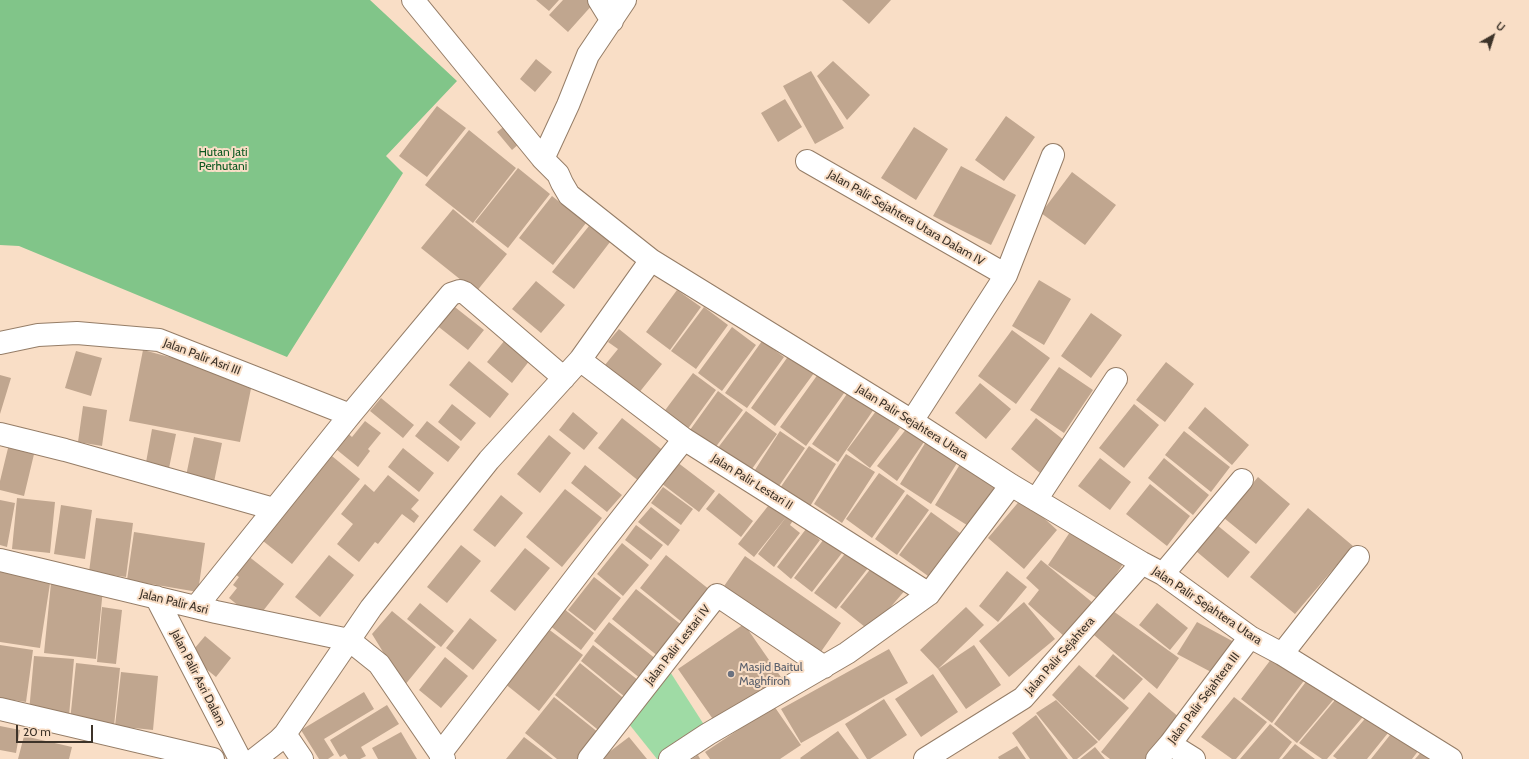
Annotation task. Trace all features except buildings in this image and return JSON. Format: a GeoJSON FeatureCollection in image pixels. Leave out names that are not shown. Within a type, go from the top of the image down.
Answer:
{"type":"FeatureCollection","features":[{"type":"Feature","properties":{"kind":"street","name":"Jalan Palir Sejahtera Utara"},"geometry":{"type":"LineString","coordinates":[[413,0],[543,159],[558,174],[569,196],[650,260],[912,421],[1011,485],[1163,574],[1250,637],[1282,654],[1451,759]]}},
{"type":"Feature","properties":{"kind":"street"},"geometry":{"type":"LineString","coordinates":[[599,0],[612,21]]}},
{"type":"Feature","properties":{"kind":"street"},"geometry":{"type":"LineString","coordinates":[[543,159],[568,105],[588,55],[625,0]]}},
{"type":"Feature","properties":{"kind":"street"},"geometry":{"type":"LineString","coordinates":[[912,421],[1006,275],[1053,155]]}},
{"type":"Feature","properties":{"kind":"street","name":"Jalan Palir Sejahtera Utara Dalam IV"},"geometry":{"type":"LineString","coordinates":[[807,161],[1006,275]]}},
{"type":"Feature","properties":{"kind":"street"},"geometry":{"type":"LineString","coordinates":[[255,759],[285,734],[372,608],[489,460],[580,360],[650,260]]}},
{"type":"Feature","properties":{"kind":"street"},"geometry":{"type":"LineString","coordinates":[[196,606],[350,415],[427,322],[454,292],[460,291],[465,293],[564,378]]}},
{"type":"Feature","properties":{"kind":"street","name":"Jalan Palir Asri III"},"geometry":{"type":"LineString","coordinates":[[0,343],[38,335],[77,333],[158,340],[350,415]]}},
{"type":"Feature","properties":{"kind":"street","name":"Jalan Palir Lestari II"},"geometry":{"type":"LineString","coordinates":[[580,360],[684,439],[929,594]]}},
{"type":"Feature","properties":{"kind":"street"},"geometry":{"type":"LineString","coordinates":[[1036,500],[1116,379]]}},
{"type":"Feature","properties":{"kind":"street"},"geometry":{"type":"LineString","coordinates":[[0,434],[65,450],[274,509]]}},
{"type":"Feature","properties":{"kind":"street"},"geometry":{"type":"LineString","coordinates":[[349,640],[380,664],[442,756],[602,543],[684,439]]}},
{"type":"Feature","properties":{"kind":"street"},"geometry":{"type":"LineString","coordinates":[[1163,574],[1242,480]]}},
{"type":"Feature","properties":{"kind":"street"},"geometry":{"type":"LineString","coordinates":[[670,759],[708,734],[848,653],[929,594],[1011,485]]}},
{"type":"Feature","properties":{"kind":"street"},"geometry":{"type":"LineString","coordinates":[[1282,654],[1358,557]]}},
{"type":"Feature","properties":{"kind":"street","name":"Jalan Palir Asri"},"geometry":{"type":"LineString","coordinates":[[0,560],[196,606],[224,614],[349,640]]}},
{"type":"Feature","properties":{"kind":"street","name":"Jalan Palir Sejahtera"},"geometry":{"type":"LineString","coordinates":[[925,759],[1023,698],[1142,563]]}},
{"type":"Feature","properties":{"kind":"street","name":"Jalan Palir Lestari IV"},"geometry":{"type":"LineString","coordinates":[[589,759],[717,595],[824,667]]}},
{"type":"Feature","properties":{"kind":"street","name":"Jalan Palir Asri Dalam"},"geometry":{"type":"LineString","coordinates":[[156,597],[240,759]]}},
{"type":"Feature","properties":{"kind":"street","name":"Jalan Palir Sejahtera III"},"geometry":{"type":"LineString","coordinates":[[1164,752],[1250,637]]}},
{"type":"Feature","properties":{"kind":"street"},"geometry":{"type":"LineString","coordinates":[[0,709],[213,759]]}},
{"type":"Feature","properties":{"kind":"street"},"geometry":{"type":"LineString","coordinates":[[285,734],[302,759]]}},
{"type":"Feature","properties":{"kind":"street"},"geometry":{"type":"LineString","coordinates":[[1164,752],[1194,759]]}},
{"type":"Feature","properties":{"kind":"green space","name":"Hutan Jati Perhutani"},"geometry":{"type":"Polygon","coordinates":[[[0,0],[370,0],[457,81],[386,156],[403,173],[287,357],[19,246],[0,245],[0,0]]]}},
{"type":"Feature","properties":{"kind":"green space"},"geometry":{"type":"Polygon","coordinates":[[[667,667],[708,731],[662,759],[657,759],[625,719],[667,667]]]}},
{"type":"Feature","properties":{"kind":"place","name":"Masjid Baitul Maghfiroh"},"geometry":{"type":"Point","coordinates":[731,674]}}]}
